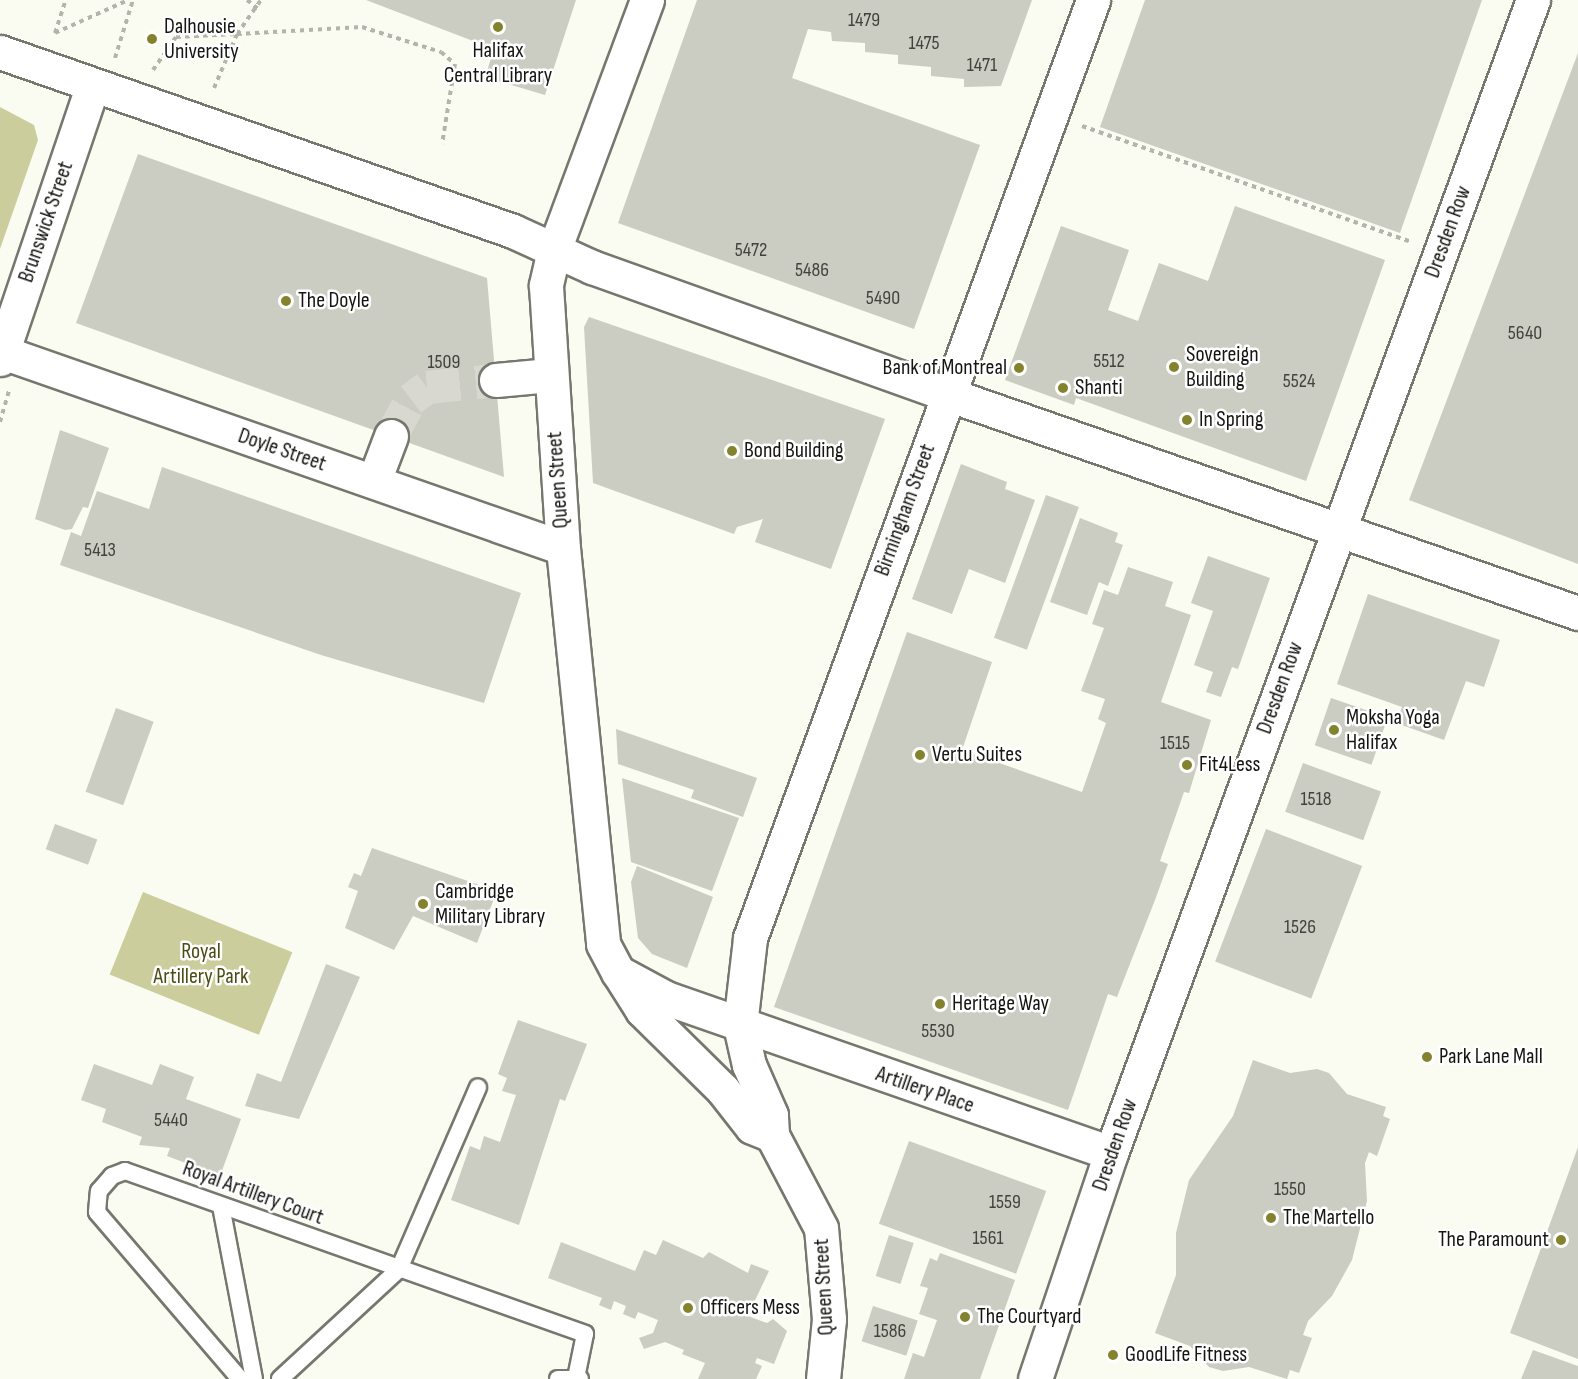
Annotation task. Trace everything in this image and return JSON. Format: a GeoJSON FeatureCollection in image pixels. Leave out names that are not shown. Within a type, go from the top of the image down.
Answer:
{"type":"FeatureCollection","features":[{"type":"Feature","properties":{"kind":"street","name":"Queen Street"},"geometry":{"type":"LineString","coordinates":[[648,0],[554,250],[546,286],[563,548],[596,915],[618,972],[642,1010],[723,1090],[752,1127],[772,1135]]}},
{"type":"Feature","properties":{"kind":"street","name":"Birmingham Street"},"geometry":{"type":"LineString","coordinates":[[740,1025],[750,938],[947,394],[1093,0]]}},
{"type":"Feature","properties":{"kind":"street","name":"Dresden Row"},"geometry":{"type":"LineString","coordinates":[[1035,1379],[1111,1153],[1337,529],[1533,0]]}},
{"type":"Feature","properties":{"kind":"street"},"geometry":{"type":"LineString","coordinates":[[0,52],[554,250],[947,394],[1578,613]]}},
{"type":"Feature","properties":{"kind":"street","name":"Brunswick Street"},"geometry":{"type":"LineString","coordinates":[[1,356],[93,85]]}},
{"type":"Feature","properties":{"kind":"street","name":"Doyle Street"},"geometry":{"type":"LineString","coordinates":[[1,356],[374,481],[563,548]]}},
{"type":"Feature","properties":{"kind":"street"},"geometry":{"type":"LineString","coordinates":[[496,380],[550,375]]}},
{"type":"Feature","properties":{"kind":"street"},"geometry":{"type":"LineString","coordinates":[[374,481],[391,436]]}},
{"type":"Feature","properties":{"kind":"street"},"geometry":{"type":"LineString","coordinates":[[618,972],[666,998],[740,1025]]}},
{"type":"Feature","properties":{"kind":"street","name":"Queen Street"},"geometry":{"type":"LineString","coordinates":[[740,1025],[749,1065],[771,1115],[772,1135],[821,1228],[829,1319],[823,1379]]}},
{"type":"Feature","properties":{"kind":"street","name":"Artillery Place"},"geometry":{"type":"LineString","coordinates":[[740,1025],[1111,1153]]}},
{"type":"Feature","properties":{"kind":"lane"},"geometry":{"type":"LineString","coordinates":[[280,1379],[399,1269],[478,1087]]}},
{"type":"Feature","properties":{"kind":"lane","name":"Royal Artillery Court"},"geometry":{"type":"LineString","coordinates":[[240,1379],[97,1212],[99,1191],[112,1176],[125,1171],[585,1334],[578,1378],[558,1379]]}},
{"type":"Feature","properties":{"kind":"lane"},"geometry":{"type":"LineString","coordinates":[[221,1206],[254,1379]]}},
{"type":"Feature","properties":{"kind":"path"},"geometry":{"type":"LineString","coordinates":[[66,0],[55,33],[128,0]]}},
{"type":"Feature","properties":{"kind":"path"},"geometry":{"type":"LineString","coordinates":[[247,0],[258,9]]}},
{"type":"Feature","properties":{"kind":"path"},"geometry":{"type":"LineString","coordinates":[[214,88],[237,34],[258,9],[261,0]]}},
{"type":"Feature","properties":{"kind":"path"},"geometry":{"type":"LineString","coordinates":[[141,102],[162,52],[176,37],[362,27],[441,52],[455,64],[456,80],[442,144]]}},
{"type":"Feature","properties":{"kind":"path"},"geometry":{"type":"LineString","coordinates":[[1050,114],[1440,252]]}},
{"type":"Feature","properties":{"kind":"green space"},"geometry":{"type":"Polygon","coordinates":[[[0,107],[34,125],[38,140],[0,249],[0,107]]]}},
{"type":"Feature","properties":{"kind":"green space","name":"Royal Artillery Park"},"geometry":{"type":"Polygon","coordinates":[[[143,892],[292,952],[259,1035],[110,975],[143,892]]]}},
{"type":"Feature","properties":{"kind":"building","name":"Halifax Central Library"},"geometry":{"type":"Polygon","coordinates":[[[366,0],[576,0],[545,95],[485,77],[494,49],[366,0]]]}},
{"type":"Feature","properties":{"kind":"building"},"geometry":{"type":"Polygon","coordinates":[[[697,0],[1032,0],[1001,86],[964,87],[964,79],[931,76],[931,67],[898,64],[898,55],[865,52],[865,43],[832,41],[831,32],[808,29],[792,78],[980,145],[914,329],[618,223],[697,0]]]}},
{"type":"Feature","properties":{"kind":"building"},"geometry":{"type":"Polygon","coordinates":[[[1145,0],[1482,0],[1400,233],[1100,127],[1145,0]]]}},
{"type":"Feature","properties":{"kind":"building"},"geometry":{"type":"Polygon","coordinates":[[[1578,53],[1578,564],[1409,500],[1578,53]]]}},
{"type":"Feature","properties":{"kind":"building","name":"The Doyle"},"geometry":{"type":"Polygon","coordinates":[[[138,154],[487,278],[504,477],[76,323],[138,154]]]}},
{"type":"Feature","properties":{"kind":"building"},"geometry":{"type":"Polygon","coordinates":[[[1235,206],[1385,260],[1306,481],[1076,398],[1074,405],[1005,380],[1061,226],[1129,250],[1108,310],[1138,321],[1159,263],[1208,281],[1235,206]]]}},
{"type":"Feature","properties":{"kind":"building","name":"Bond Building"},"geometry":{"type":"Polygon","coordinates":[[[589,317],[885,419],[831,569],[755,542],[763,519],[737,527],[734,534],[593,483],[584,327],[589,317]]]}},
{"type":"Feature","properties":{"kind":"building"},"geometry":{"type":"Polygon","coordinates":[[[60,430],[109,448],[88,508],[83,507],[72,529],[65,530],[35,519],[60,430]]]}},
{"type":"Feature","properties":{"kind":"building"},"geometry":{"type":"Polygon","coordinates":[[[961,464],[1007,482],[1005,489],[1035,500],[1005,583],[969,569],[952,614],[912,599],[961,464]]]}},
{"type":"Feature","properties":{"kind":"building"},"geometry":{"type":"Polygon","coordinates":[[[162,467],[521,593],[484,703],[321,655],[60,565],[71,532],[81,536],[97,491],[149,509],[162,467]]]}},
{"type":"Feature","properties":{"kind":"building"},"geometry":{"type":"Polygon","coordinates":[[[1046,495],[1079,507],[1027,650],[994,638],[1046,495]]]}},
{"type":"Feature","properties":{"kind":"building"},"geometry":{"type":"Polygon","coordinates":[[[1080,518],[1118,533],[1115,542],[1123,545],[1108,586],[1099,582],[1087,615],[1050,602],[1080,518]]]}},
{"type":"Feature","properties":{"kind":"building"},"geometry":{"type":"Polygon","coordinates":[[[1208,556],[1270,578],[1238,669],[1232,667],[1221,697],[1206,692],[1213,672],[1194,665],[1213,611],[1191,603],[1208,556]]]}},
{"type":"Feature","properties":{"kind":"building"},"geometry":{"type":"Polygon","coordinates":[[[1128,567],[1173,582],[1165,606],[1191,615],[1161,702],[1211,720],[1189,793],[1184,792],[1160,861],[1168,864],[1155,900],[1117,997],[1108,994],[1068,1110],[774,1007],[907,632],[992,662],[962,750],[1082,792],[1106,723],[1098,719],[1105,699],[1081,691],[1104,628],[1092,624],[1104,590],[1118,595],[1128,567]]]}},
{"type":"Feature","properties":{"kind":"building"},"geometry":{"type":"Polygon","coordinates":[[[1368,594],[1500,640],[1484,687],[1466,681],[1444,740],[1396,723],[1402,707],[1337,684],[1368,594]]]}},
{"type":"Feature","properties":{"kind":"building"},"geometry":{"type":"Polygon","coordinates":[[[1331,698],[1388,718],[1371,765],[1315,745],[1331,698]]]}},
{"type":"Feature","properties":{"kind":"building"},"geometry":{"type":"Polygon","coordinates":[[[116,708],[154,722],[123,805],[86,792],[116,708]]]}},
{"type":"Feature","properties":{"kind":"building"},"geometry":{"type":"Polygon","coordinates":[[[616,729],[757,778],[743,817],[691,798],[694,790],[618,764],[616,729]]]}},
{"type":"Feature","properties":{"kind":"building"},"geometry":{"type":"Polygon","coordinates":[[[1303,763],[1381,791],[1363,840],[1285,812],[1303,763]]]}},
{"type":"Feature","properties":{"kind":"building"},"geometry":{"type":"Polygon","coordinates":[[[622,778],[739,818],[712,891],[631,862],[622,778]]]}},
{"type":"Feature","properties":{"kind":"building"},"geometry":{"type":"Polygon","coordinates":[[[55,824],[97,839],[88,865],[46,849],[55,824]]]}},
{"type":"Feature","properties":{"kind":"building"},"geometry":{"type":"Polygon","coordinates":[[[1266,829],[1362,866],[1311,998],[1215,962],[1266,829]]]}},
{"type":"Feature","properties":{"kind":"building","name":"Cambridge Military Library"},"geometry":{"type":"Polygon","coordinates":[[[372,848],[497,891],[477,943],[413,916],[394,950],[345,928],[358,891],[348,887],[354,873],[361,876],[372,848]]]}},
{"type":"Feature","properties":{"kind":"building"},"geometry":{"type":"Polygon","coordinates":[[[637,866],[713,897],[687,968],[652,954],[638,938],[631,882],[637,866]]]}},
{"type":"Feature","properties":{"kind":"building"},"geometry":{"type":"Polygon","coordinates":[[[326,964],[360,977],[299,1119],[245,1106],[257,1073],[281,1082],[326,964]]]}},
{"type":"Feature","properties":{"kind":"building"},"geometry":{"type":"Polygon","coordinates":[[[518,1020],[587,1044],[565,1101],[560,1099],[519,1225],[451,1200],[470,1146],[480,1150],[484,1136],[500,1142],[516,1095],[502,1091],[507,1078],[498,1074],[518,1020]]]}},
{"type":"Feature","properties":{"kind":"building","name":"The Martello"},"geometry":{"type":"Polygon","coordinates":[[[1253,1060],[1290,1073],[1317,1069],[1329,1073],[1347,1094],[1386,1107],[1383,1116],[1390,1119],[1377,1156],[1369,1152],[1365,1163],[1367,1201],[1352,1260],[1332,1296],[1308,1321],[1303,1335],[1312,1338],[1299,1373],[1290,1370],[1287,1379],[1249,1367],[1223,1371],[1209,1367],[1190,1346],[1155,1333],[1176,1275],[1176,1233],[1189,1180],[1233,1116],[1253,1060]]]}},
{"type":"Feature","properties":{"kind":"building"},"geometry":{"type":"Polygon","coordinates":[[[94,1064],[152,1085],[160,1064],[194,1077],[186,1099],[241,1119],[220,1176],[167,1156],[170,1148],[139,1145],[142,1137],[102,1122],[106,1109],[81,1100],[94,1064]]]}},
{"type":"Feature","properties":{"kind":"building"},"geometry":{"type":"Polygon","coordinates":[[[909,1141],[1046,1191],[1016,1274],[879,1224],[909,1141]]]}},
{"type":"Feature","properties":{"kind":"building","name":"The Paramount"},"geometry":{"type":"Polygon","coordinates":[[[1578,1147],[1578,1359],[1510,1333],[1578,1147]]]}},
{"type":"Feature","properties":{"kind":"building"},"geometry":{"type":"Polygon","coordinates":[[[889,1235],[914,1243],[900,1284],[876,1276],[889,1235]]]}},
{"type":"Feature","properties":{"kind":"building","name":"Officers Mess"},"geometry":{"type":"Polygon","coordinates":[[[663,1240],[703,1258],[709,1252],[748,1273],[751,1264],[769,1271],[749,1313],[740,1313],[767,1323],[773,1319],[787,1331],[774,1364],[757,1358],[755,1363],[762,1366],[756,1379],[698,1379],[705,1363],[682,1354],[684,1350],[665,1342],[644,1349],[639,1338],[653,1333],[658,1320],[638,1312],[635,1319],[623,1314],[626,1306],[614,1301],[611,1310],[599,1305],[602,1298],[548,1278],[561,1242],[635,1271],[644,1250],[656,1255],[663,1240]]]}},
{"type":"Feature","properties":{"kind":"building","name":"The Courtyard"},"geometry":{"type":"Polygon","coordinates":[[[940,1253],[1015,1280],[980,1379],[904,1379],[913,1353],[924,1357],[937,1320],[919,1314],[928,1288],[920,1286],[930,1258],[937,1261],[940,1253]]]}},
{"type":"Feature","properties":{"kind":"building"},"geometry":{"type":"Polygon","coordinates":[[[873,1306],[918,1321],[906,1356],[862,1341],[873,1306]]]}},
{"type":"Feature","properties":{"kind":"building"},"geometry":{"type":"Polygon","coordinates":[[[1533,1350],[1578,1366],[1578,1379],[1521,1379],[1533,1350]]]}},
{"type":"Feature","properties":{"kind":"tunnel"},"geometry":{"type":"LineString","coordinates":[[391,436],[411,399],[427,387],[496,380]]}},
{"type":"Feature","properties":{"kind":"place","name":"Halifax Central Library"},"geometry":{"type":"Point","coordinates":[498,27]}},
{"type":"Feature","properties":{"kind":"place","name":"Dalhousie University"},"geometry":{"type":"Point","coordinates":[152,39]}},
{"type":"Feature","properties":{"kind":"place","name":"The Doyle"},"geometry":{"type":"Point","coordinates":[286,301]}},
{"type":"Feature","properties":{"kind":"place","name":"Sovereign Building"},"geometry":{"type":"Point","coordinates":[1174,367]}},
{"type":"Feature","properties":{"kind":"place","name":"Bank of Montreal"},"geometry":{"type":"Point","coordinates":[1019,368]}},
{"type":"Feature","properties":{"kind":"place","name":"Shanti"},"geometry":{"type":"Point","coordinates":[1063,388]}},
{"type":"Feature","properties":{"kind":"place","name":"In Spring"},"geometry":{"type":"Point","coordinates":[1187,420]}},
{"type":"Feature","properties":{"kind":"place","name":"Bond Building"},"geometry":{"type":"Point","coordinates":[732,451]}},
{"type":"Feature","properties":{"kind":"place","name":"Moksha Yoga Halifax"},"geometry":{"type":"Point","coordinates":[1334,730]}},
{"type":"Feature","properties":{"kind":"place","name":"Vertu Suites"},"geometry":{"type":"Point","coordinates":[920,755]}},
{"type":"Feature","properties":{"kind":"place","name":"Fit4Less"},"geometry":{"type":"Point","coordinates":[1187,765]}},
{"type":"Feature","properties":{"kind":"place","name":"Cambridge Military Library"},"geometry":{"type":"Point","coordinates":[423,904]}},
{"type":"Feature","properties":{"kind":"place","name":"Heritage Way"},"geometry":{"type":"Point","coordinates":[940,1004]}},
{"type":"Feature","properties":{"kind":"place","name":"Park Lane Mall"},"geometry":{"type":"Point","coordinates":[1427,1057]}},
{"type":"Feature","properties":{"kind":"place","name":"The Martello"},"geometry":{"type":"Point","coordinates":[1271,1218]}},
{"type":"Feature","properties":{"kind":"place","name":"The Paramount"},"geometry":{"type":"Point","coordinates":[1561,1240]}},
{"type":"Feature","properties":{"kind":"place","name":"Officers Mess"},"geometry":{"type":"Point","coordinates":[688,1308]}},
{"type":"Feature","properties":{"kind":"place","name":"The Courtyard"},"geometry":{"type":"Point","coordinates":[965,1317]}},
{"type":"Feature","properties":{"kind":"place","name":"GoodLife Fitness"},"geometry":{"type":"Point","coordinates":[1113,1355]}}]}
